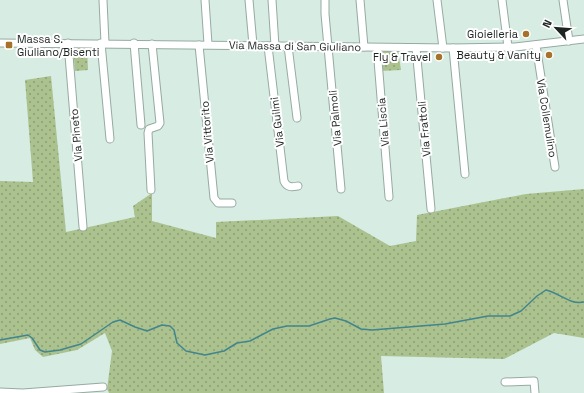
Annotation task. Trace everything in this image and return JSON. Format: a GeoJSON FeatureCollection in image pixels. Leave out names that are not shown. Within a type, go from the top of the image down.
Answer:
{"type":"FeatureCollection","features":[{"type":"Feature","properties":{"kind":"street"},"geometry":{"type":"LineString","coordinates":[[103,0],[103,43],[110,139]]}},
{"type":"Feature","properties":{"kind":"street"},"geometry":{"type":"LineString","coordinates":[[205,0],[208,44]]}},
{"type":"Feature","properties":{"kind":"street"},"geometry":{"type":"LineString","coordinates":[[249,0],[253,46]]}},
{"type":"Feature","properties":{"kind":"street"},"geometry":{"type":"LineString","coordinates":[[272,0],[272,46]]}},
{"type":"Feature","properties":{"kind":"street","name":"Via Palmoli"},"geometry":{"type":"LineString","coordinates":[[325,0],[341,189]]}},
{"type":"Feature","properties":{"kind":"street"},"geometry":{"type":"LineString","coordinates":[[360,0],[364,48]]}},
{"type":"Feature","properties":{"kind":"street"},"geometry":{"type":"LineString","coordinates":[[438,0],[443,48]]}},
{"type":"Feature","properties":{"kind":"street"},"geometry":{"type":"LineString","coordinates":[[502,0],[508,47]]}},
{"type":"Feature","properties":{"kind":"street"},"geometry":{"type":"LineString","coordinates":[[563,0],[569,41]]}},
{"type":"Feature","properties":{"kind":"street","name":"Via Massa di San Giuliano"},"geometry":{"type":"LineString","coordinates":[[0,43],[208,44],[364,48],[453,48],[508,47],[584,39]]}},
{"type":"Feature","properties":{"kind":"street","name":"Via Pineto"},"geometry":{"type":"LineString","coordinates":[[68,43],[83,227]]}},
{"type":"Feature","properties":{"kind":"street"},"geometry":{"type":"LineString","coordinates":[[134,44],[141,125]]}},
{"type":"Feature","properties":{"kind":"street"},"geometry":{"type":"LineString","coordinates":[[151,190],[148,132],[149,129],[157,127],[160,124],[152,44]]}},
{"type":"Feature","properties":{"kind":"street","name":"Via Vittorito"},"geometry":{"type":"LineString","coordinates":[[199,45],[214,198],[218,203],[232,203]]}},
{"type":"Feature","properties":{"kind":"street","name":"Via Collemulino"},"geometry":{"type":"LineString","coordinates":[[536,45],[555,167]]}},
{"type":"Feature","properties":{"kind":"street","name":"Via Guilmi"},"geometry":{"type":"LineString","coordinates":[[272,46],[284,181],[290,186],[298,186]]}},
{"type":"Feature","properties":{"kind":"street"},"geometry":{"type":"LineString","coordinates":[[288,46],[297,118]]}},
{"type":"Feature","properties":{"kind":"street","name":"Via Liscia"},"geometry":{"type":"LineString","coordinates":[[377,48],[389,197]]}},
{"type":"Feature","properties":{"kind":"street","name":"Via Frattoli"},"geometry":{"type":"LineString","coordinates":[[416,48],[431,209]]}},
{"type":"Feature","properties":{"kind":"street"},"geometry":{"type":"LineString","coordinates":[[453,48],[466,174]]}},
{"type":"Feature","properties":{"kind":"street"},"geometry":{"type":"LineString","coordinates":[[505,382],[534,381],[535,393]]}},
{"type":"Feature","properties":{"kind":"street"},"geometry":{"type":"LineString","coordinates":[[0,392],[20,393],[103,387]]}},
{"type":"Feature","properties":{"kind":"green space"},"geometry":{"type":"Polygon","coordinates":[[[87,46],[88,70],[75,71],[73,47],[87,46]]]}},
{"type":"Feature","properties":{"kind":"green space"},"geometry":{"type":"Polygon","coordinates":[[[398,50],[401,70],[380,71],[379,51],[398,50]]]}},
{"type":"Feature","properties":{"kind":"green space"},"geometry":{"type":"Polygon","coordinates":[[[51,76],[66,232],[135,217],[133,206],[152,193],[152,221],[216,238],[216,222],[338,216],[390,246],[416,241],[417,215],[526,194],[584,189],[584,338],[554,333],[504,359],[381,356],[384,393],[109,393],[107,389],[112,351],[105,333],[77,350],[43,357],[35,350],[30,338],[0,344],[0,181],[33,182],[25,80],[51,76]]]}},
{"type":"Feature","properties":{"kind":"waterway"},"geometry":{"type":"LineString","coordinates":[[0,340],[28,335],[32,338],[40,350],[45,352],[60,350],[81,344],[113,322],[120,320],[147,331],[162,325],[170,326],[174,330],[177,343],[186,351],[205,355],[224,351],[237,343],[250,341],[273,329],[287,326],[309,326],[335,318],[346,321],[361,329],[372,330],[445,324],[488,316],[510,316],[521,311],[546,290],[574,302],[584,302]]}},
{"type":"Feature","properties":{"kind":"place","name":"Gioielleria"},"geometry":{"type":"Point","coordinates":[526,34]}},
{"type":"Feature","properties":{"kind":"place","name":"Massa S. Giuliano/Bisenti"},"geometry":{"type":"Point","coordinates":[9,45]}},
{"type":"Feature","properties":{"kind":"place","name":"Beauty & Vanity"},"geometry":{"type":"Point","coordinates":[549,55]}},
{"type":"Feature","properties":{"kind":"place","name":"Fly & Travel"},"geometry":{"type":"Point","coordinates":[439,57]}}]}
